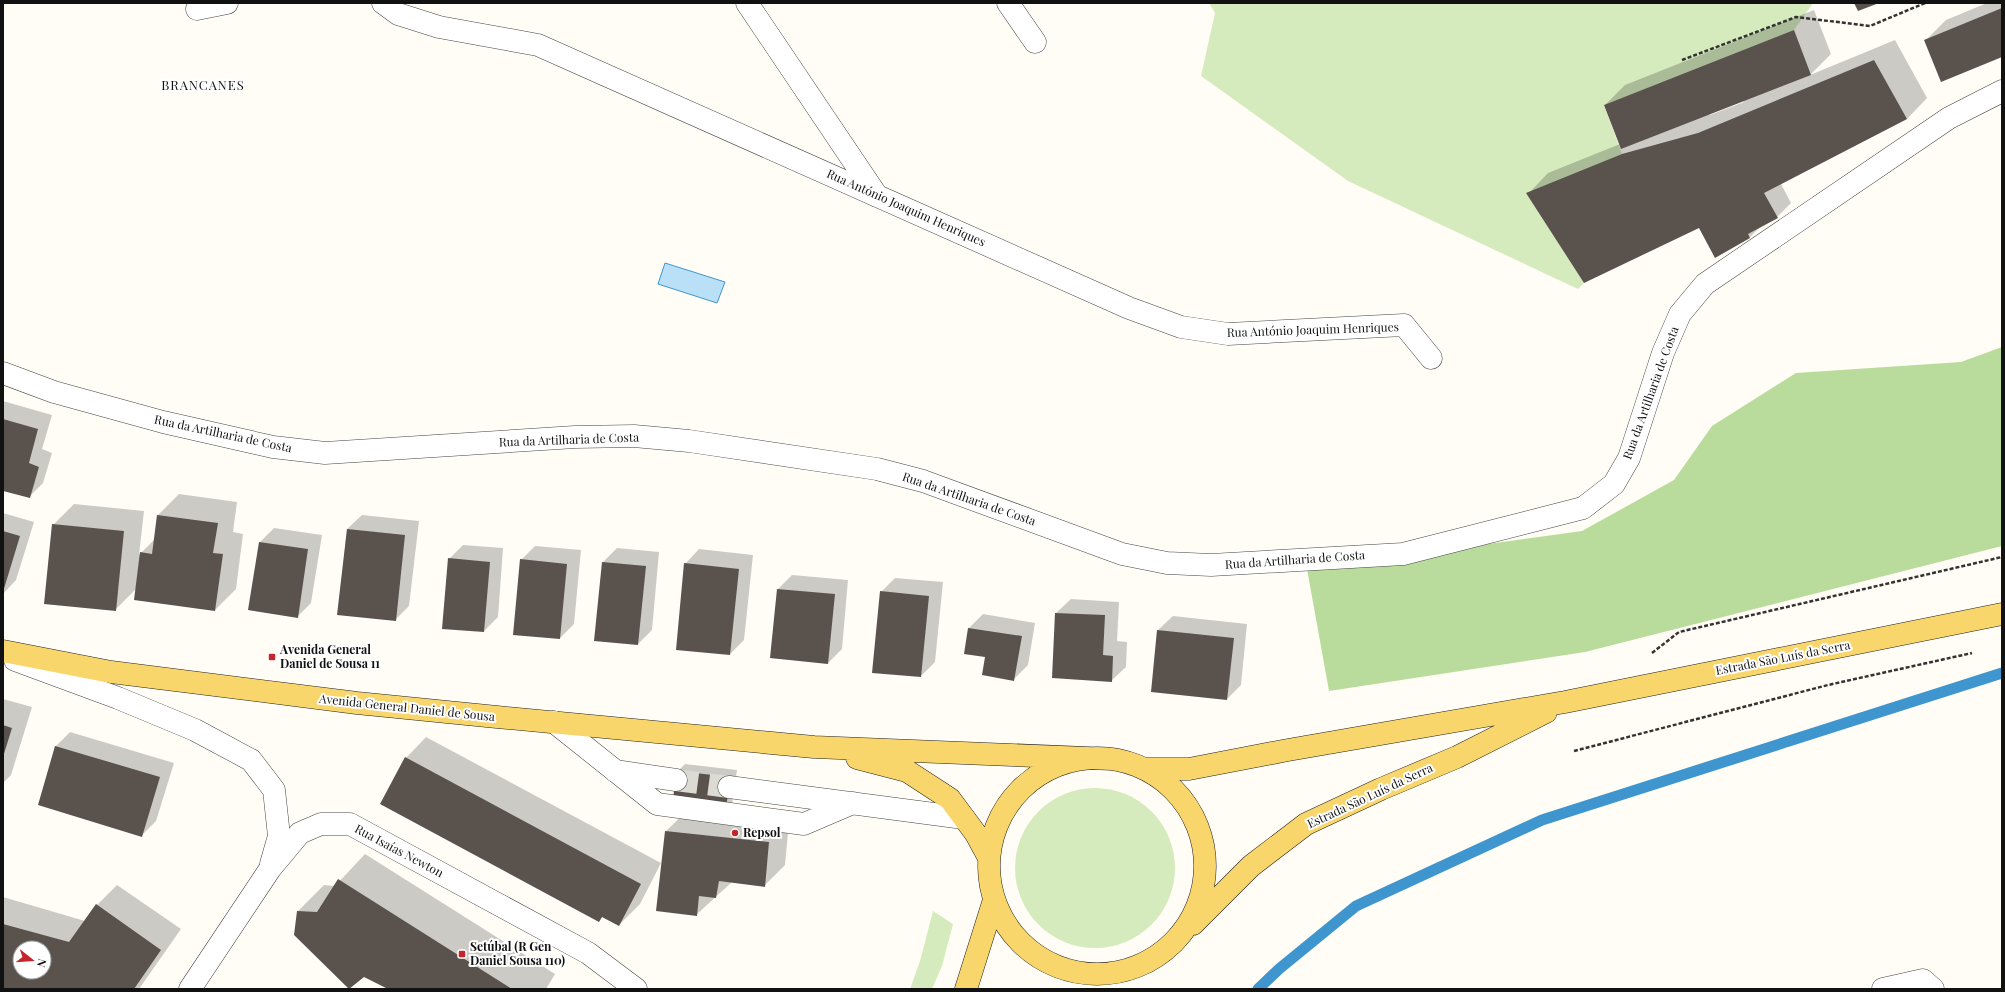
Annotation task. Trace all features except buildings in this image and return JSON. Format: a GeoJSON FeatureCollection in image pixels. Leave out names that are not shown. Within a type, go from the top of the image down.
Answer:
{"type":"FeatureCollection","features":[{"type":"Feature","properties":{"kind":"main road","name":"Estrada São Luís da Serra"},"geometry":{"type":"LineString","coordinates":[[1145,769],[1189,769],[1288,750],[1565,702],[2002,614]]}},
{"type":"Feature","properties":{"kind":"main road","name":"Avenida General Daniel de Sousa"},"geometry":{"type":"LineString","coordinates":[[3,651],[133,675],[357,703],[814,747]]}},
{"type":"Feature","properties":{"kind":"main road","name":"Estrada São Luís da Serra"},"geometry":{"type":"LineString","coordinates":[[1179,938],[1251,866],[1306,824],[1381,789],[1457,757],[1565,702]]}},
{"type":"Feature","properties":{"kind":"main road"},"geometry":{"type":"LineString","coordinates":[[814,747],[1112,759],[1145,769],[1173,788],[1193,815],[1201,837],[1206,872],[1198,906],[1179,938],[1150,962],[1112,975],[1087,989]]}},
{"type":"Feature","properties":{"kind":"main road"},"geometry":{"type":"LineString","coordinates":[[814,747],[907,771],[950,799],[976,834],[989,858]]}},
{"type":"Feature","properties":{"kind":"main road"},"geometry":{"type":"LineString","coordinates":[[1112,759],[1078,760],[1045,771],[1016,795],[999,819],[989,858],[994,900],[1014,937],[1031,954],[1070,972],[1112,975]]}},
{"type":"Feature","properties":{"kind":"main road"},"geometry":{"type":"LineString","coordinates":[[966,989],[994,900]]}},
{"type":"Feature","properties":{"kind":"street"},"geometry":{"type":"LineString","coordinates":[[197,10],[227,3]]}},
{"type":"Feature","properties":{"kind":"street","name":"Rua António Joaquim Henriques"},"geometry":{"type":"LineString","coordinates":[[383,3],[398,14],[438,27],[538,45],[1129,308],[1181,327],[1228,334],[1404,325],[1431,358]]}},
{"type":"Feature","properties":{"kind":"street"},"geometry":{"type":"LineString","coordinates":[[747,3],[801,81],[877,196]]}},
{"type":"Feature","properties":{"kind":"street"},"geometry":{"type":"LineString","coordinates":[[1008,3],[1035,42]]}},
{"type":"Feature","properties":{"kind":"street","name":"Rua da Artilharia de Costa"},"geometry":{"type":"LineString","coordinates":[[3,373],[54,392],[163,422],[273,447],[325,453],[575,437],[634,436],[689,441],[877,469],[923,481],[1122,554],[1167,563],[1211,566],[1403,554],[1584,508],[1614,484],[1628,458],[1663,352],[1680,314],[1705,284],[1949,118],[2002,91]]}},
{"type":"Feature","properties":{"kind":"street"},"geometry":{"type":"LineString","coordinates":[[3,655],[118,698],[195,730],[251,760],[274,790],[279,836],[270,869]]}},
{"type":"Feature","properties":{"kind":"street"},"geometry":{"type":"LineString","coordinates":[[554,722],[613,771],[657,804],[804,824],[853,803]]}},
{"type":"Feature","properties":{"kind":"street"},"geometry":{"type":"LineString","coordinates":[[613,771],[676,780]]}},
{"type":"Feature","properties":{"kind":"street"},"geometry":{"type":"LineString","coordinates":[[729,787],[964,818]]}},
{"type":"Feature","properties":{"kind":"street","name":"Rua Isaías Newton"},"geometry":{"type":"LineString","coordinates":[[190,989],[270,869],[300,833],[321,824],[350,824],[588,952],[636,989]]}},
{"type":"Feature","properties":{"kind":"street"},"geometry":{"type":"LineString","coordinates":[[1883,989],[1923,980],[1933,989]]}},
{"type":"Feature","properties":{"kind":"path"},"geometry":{"type":"LineString","coordinates":[[1682,60],[1796,17],[1870,26],[1925,3]]}},
{"type":"Feature","properties":{"kind":"path"},"geometry":{"type":"LineString","coordinates":[[1649,655],[1679,632],[2002,557]]}},
{"type":"Feature","properties":{"kind":"path"},"geometry":{"type":"LineString","coordinates":[[1574,751],[1828,685],[1979,651]]}},
{"type":"Feature","properties":{"kind":"green space"},"geometry":{"type":"Polygon","coordinates":[[[1209,3],[1813,3],[1794,30],[1604,105],[1622,154],[1527,194],[1584,283],[1578,289],[1348,181],[1201,76],[1215,13],[1209,3]]]}},
{"type":"Feature","properties":{"kind":"green space"},"geometry":{"type":"Polygon","coordinates":[[[2002,347],[2002,546],[1585,652],[1329,691],[1307,569],[1582,531],[1674,480],[1712,426],[1796,373],[1961,362],[2002,347]]]}},
{"type":"Feature","properties":{"kind":"green space"},"geometry":{"type":"Polygon","coordinates":[[[1087,788],[1103,788],[1118,791],[1133,797],[1152,811],[1166,830],[1169,837],[1174,852],[1174,884],[1169,899],[1166,906],[1152,925],[1133,939],[1118,945],[1103,948],[1087,948],[1072,945],[1057,939],[1038,925],[1033,919],[1024,906],[1018,891],[1015,876],[1015,860],[1018,845],[1024,830],[1038,811],[1044,806],[1057,797],[1072,791],[1087,788]]]}},
{"type":"Feature","properties":{"kind":"green space"},"geometry":{"type":"Polygon","coordinates":[[[933,911],[953,924],[942,966],[932,989],[910,989],[920,961],[933,911]]]}},
{"type":"Feature","properties":{"kind":"water"},"geometry":{"type":"Polygon","coordinates":[[[665,263],[725,282],[717,303],[658,284],[665,263]]]}},
{"type":"Feature","properties":{"kind":"waterway"},"geometry":{"type":"LineString","coordinates":[[1258,989],[1279,969],[1356,906],[1542,820],[2002,673]]}},
{"type":"Feature","properties":{"kind":"tunnel"},"geometry":{"type":"LineString","coordinates":[[676,780],[729,787]]}},
{"type":"Feature","properties":{"kind":"place","name":"Avenida General Daniel de Sousa 11"},"geometry":{"type":"Point","coordinates":[272,657]}},
{"type":"Feature","properties":{"kind":"place","name":"Repsol"},"geometry":{"type":"Point","coordinates":[735,833]}},
{"type":"Feature","properties":{"kind":"place","name":"Setúbal (R Gen Daniel Sousa 110)"},"geometry":{"type":"Point","coordinates":[462,954]}},
{"type":"Feature","properties":{"kind":"district","name":"BRANCANES"},"geometry":{"type":"Point","coordinates":[203,85]}}]}
